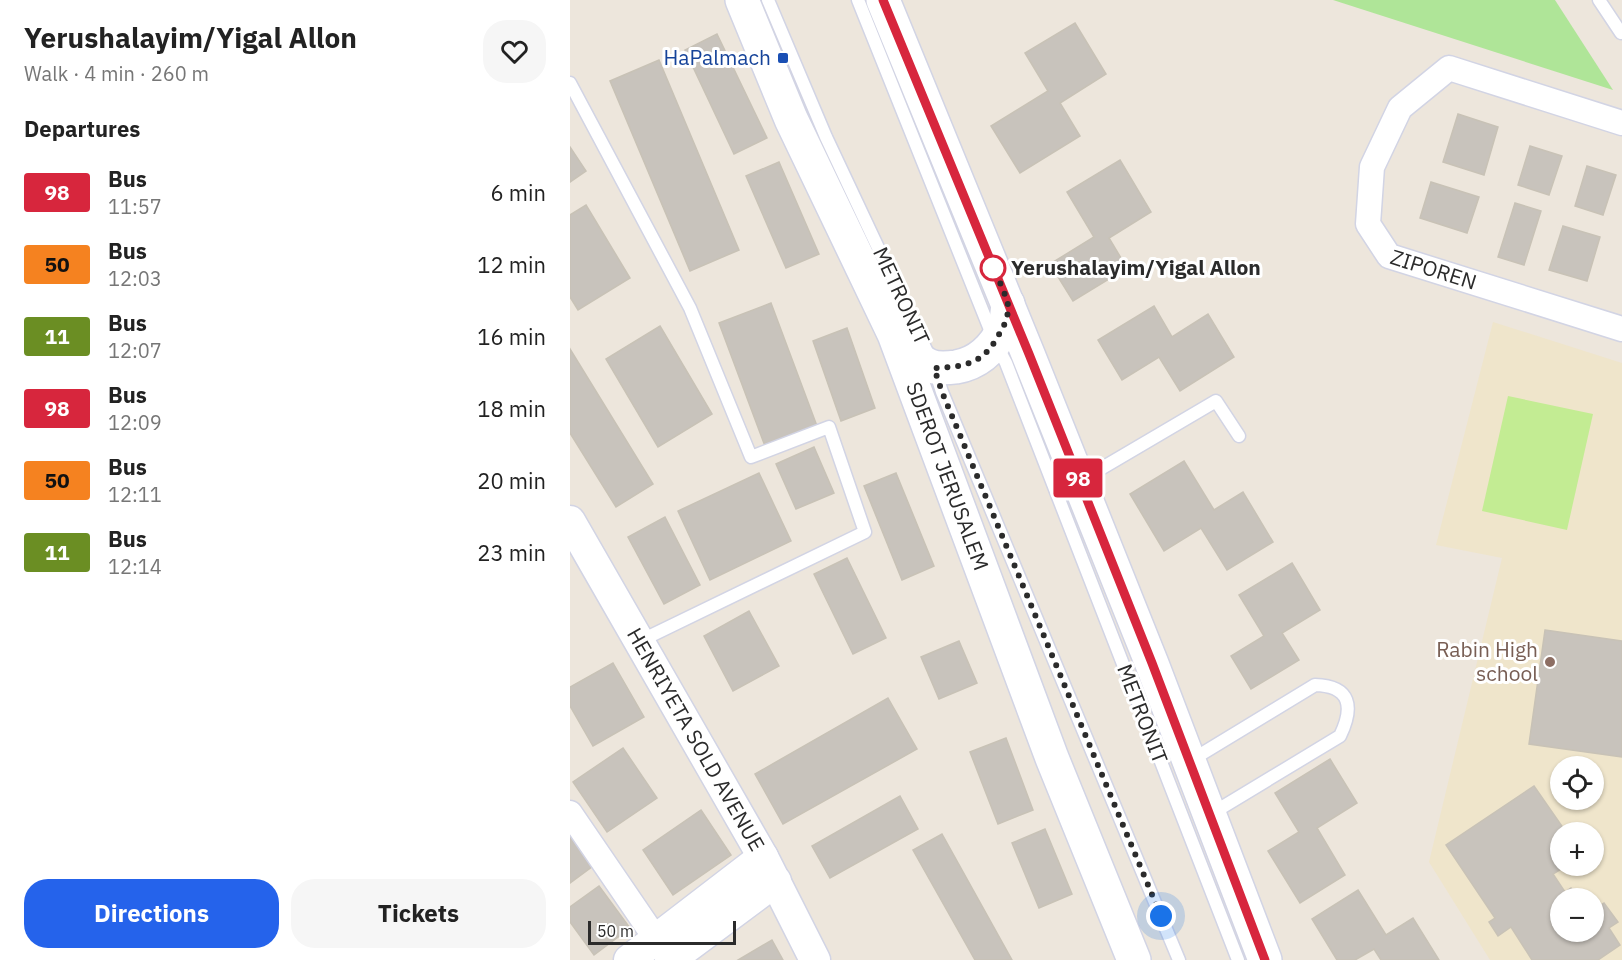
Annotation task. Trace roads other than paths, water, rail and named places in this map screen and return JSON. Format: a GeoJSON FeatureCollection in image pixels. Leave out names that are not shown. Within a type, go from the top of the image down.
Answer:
{"type":"FeatureCollection","features":[{"type":"Feature","properties":{"kind":"main road","name":"SDEROT JERUSALEM"},"geometry":{"type":"LineString","coordinates":[[742,0],[791,119],[894,334],[1052,758],[1134,960]]}},
{"type":"Feature","properties":{"kind":"main road"},"geometry":{"type":"LineString","coordinates":[[883,0],[1152,663],[1265,960]]}},
{"type":"Feature","properties":{"kind":"main road"},"geometry":{"type":"LineString","coordinates":[[894,334],[915,357],[934,368],[965,366],[982,358],[995,342],[1005,325],[1008,304]]}},
{"type":"Feature","properties":{"kind":"street","name":"ZIPOREN"},"geometry":{"type":"LineString","coordinates":[[1622,123],[1449,68],[1400,108],[1372,167],[1368,224],[1389,256],[1622,329]]}},
{"type":"Feature","properties":{"kind":"street","name":"HENRIYETA SOLD AVENUE"},"geometry":{"type":"LineString","coordinates":[[570,521],[769,869],[815,960]]}},
{"type":"Feature","properties":{"kind":"street"},"geometry":{"type":"LineString","coordinates":[[570,813],[663,950]]}},
{"type":"Feature","properties":{"kind":"street"},"geometry":{"type":"LineString","coordinates":[[629,960],[663,950],[769,869]]}},
{"type":"Feature","properties":{"kind":"lane","name":"METRONIT"},"geometry":{"type":"LineString","coordinates":[[768,0],[826,137],[934,368],[1179,960]]}},
{"type":"Feature","properties":{"kind":"lane","name":"METRONIT"},"geometry":{"type":"LineString","coordinates":[[858,0],[995,342],[1006,363],[1238,960]]}},
{"type":"Feature","properties":{"kind":"lane"},"geometry":{"type":"LineString","coordinates":[[1599,0],[1622,33]]}},
{"type":"Feature","properties":{"kind":"lane"},"geometry":{"type":"LineString","coordinates":[[570,83],[690,308],[751,457],[829,427],[865,532],[638,641]]}},
{"type":"Feature","properties":{"kind":"lane"},"geometry":{"type":"LineString","coordinates":[[1079,481],[1216,401],[1239,436]]}},
{"type":"Feature","properties":{"kind":"lane"},"geometry":{"type":"LineString","coordinates":[[1189,762],[1315,685],[1329,685],[1340,692],[1348,703],[1348,720],[1340,736],[1210,815]]}},
{"type":"Feature","properties":{"kind":"place","name":"HaPalmach"},"geometry":{"type":"Point","coordinates":[783,58]}},
{"type":"Feature","properties":{"kind":"place","name":"Yerushalayim/Yigal Allon"},"geometry":{"type":"Point","coordinates":[993,268]}},
{"type":"Feature","properties":{"kind":"place","name":"Rabin High school"},"geometry":{"type":"Point","coordinates":[1550,662]}}]}
